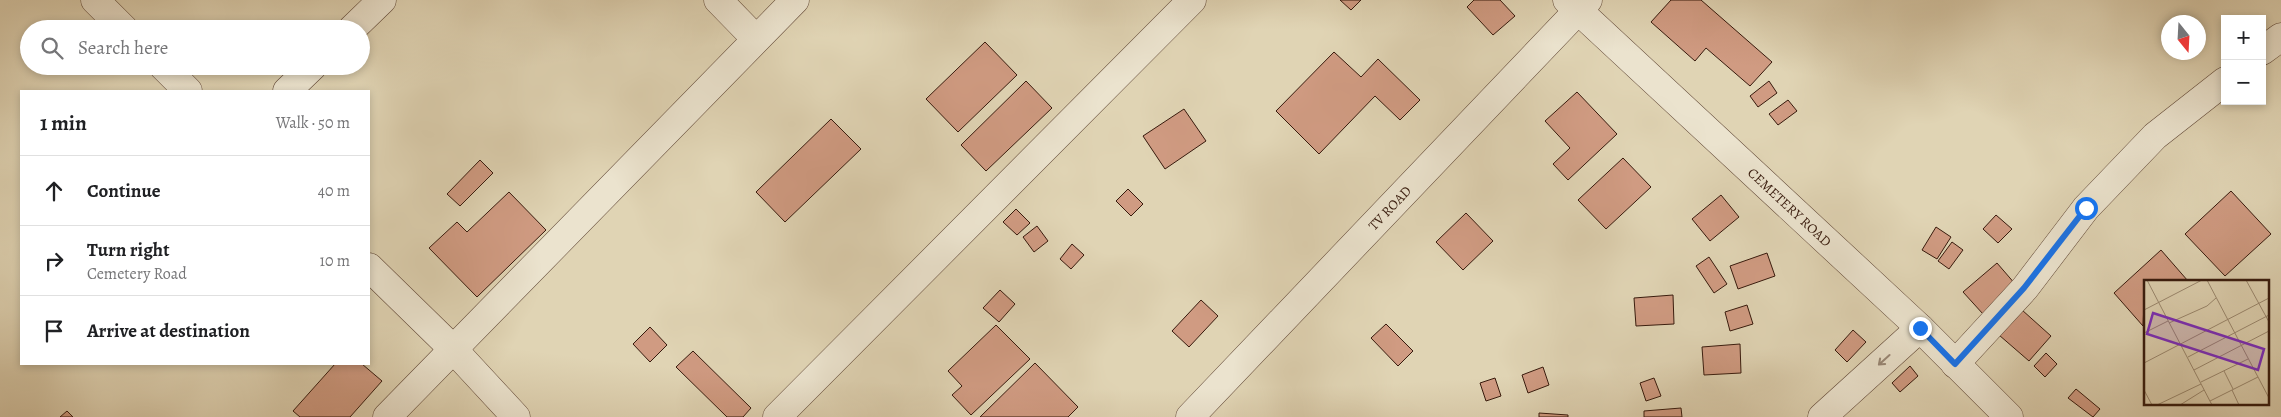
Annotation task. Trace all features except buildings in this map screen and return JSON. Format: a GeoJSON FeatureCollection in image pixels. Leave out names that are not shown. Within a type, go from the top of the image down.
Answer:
{"type":"FeatureCollection","features":[{"type":"Feature","properties":{"kind":"street"},"geometry":{"type":"LineString","coordinates":[[95,0],[115,20]]}},
{"type":"Feature","properties":{"kind":"street"},"geometry":{"type":"LineString","coordinates":[[361,20],[382,0]]}},
{"type":"Feature","properties":{"kind":"street"},"geometry":{"type":"LineString","coordinates":[[718,0],[756,39]]}},
{"type":"Feature","properties":{"kind":"street"},"geometry":{"type":"LineString","coordinates":[[387,417],[795,0]]}},
{"type":"Feature","properties":{"kind":"street"},"geometry":{"type":"LineString","coordinates":[[777,417],[1192,0]]}},
{"type":"Feature","properties":{"kind":"street","name":"CEMETERY ROAD"},"geometry":{"type":"LineString","coordinates":[[1578,4],[1920,328],[2009,417]]}},
{"type":"Feature","properties":{"kind":"street","name":"TV ROAD"},"geometry":{"type":"LineString","coordinates":[[1190,417],[1578,4]]}},
{"type":"Feature","properties":{"kind":"street"},"geometry":{"type":"LineString","coordinates":[[2266,48],[2281,37]]}},
{"type":"Feature","properties":{"kind":"street"},"geometry":{"type":"LineString","coordinates":[[172,75],[187,90]]}},
{"type":"Feature","properties":{"kind":"street"},"geometry":{"type":"LineString","coordinates":[[288,90],[304,75]]}},
{"type":"Feature","properties":{"kind":"street"},"geometry":{"type":"LineString","coordinates":[[1955,364],[2024,288],[2086,208],[2155,136],[2221,84]]}},
{"type":"Feature","properties":{"kind":"street"},"geometry":{"type":"LineString","coordinates":[[370,268],[452,349],[516,417]]}},
{"type":"Feature","properties":{"kind":"street"},"geometry":{"type":"LineString","coordinates":[[1822,417],[1920,328]]}},
{"type":"Feature","properties":{"kind":"route"},"geometry":{"type":"LineString","coordinates":[[1920,328],[1955,364],[2024,288],[2086,208]]}}]}
